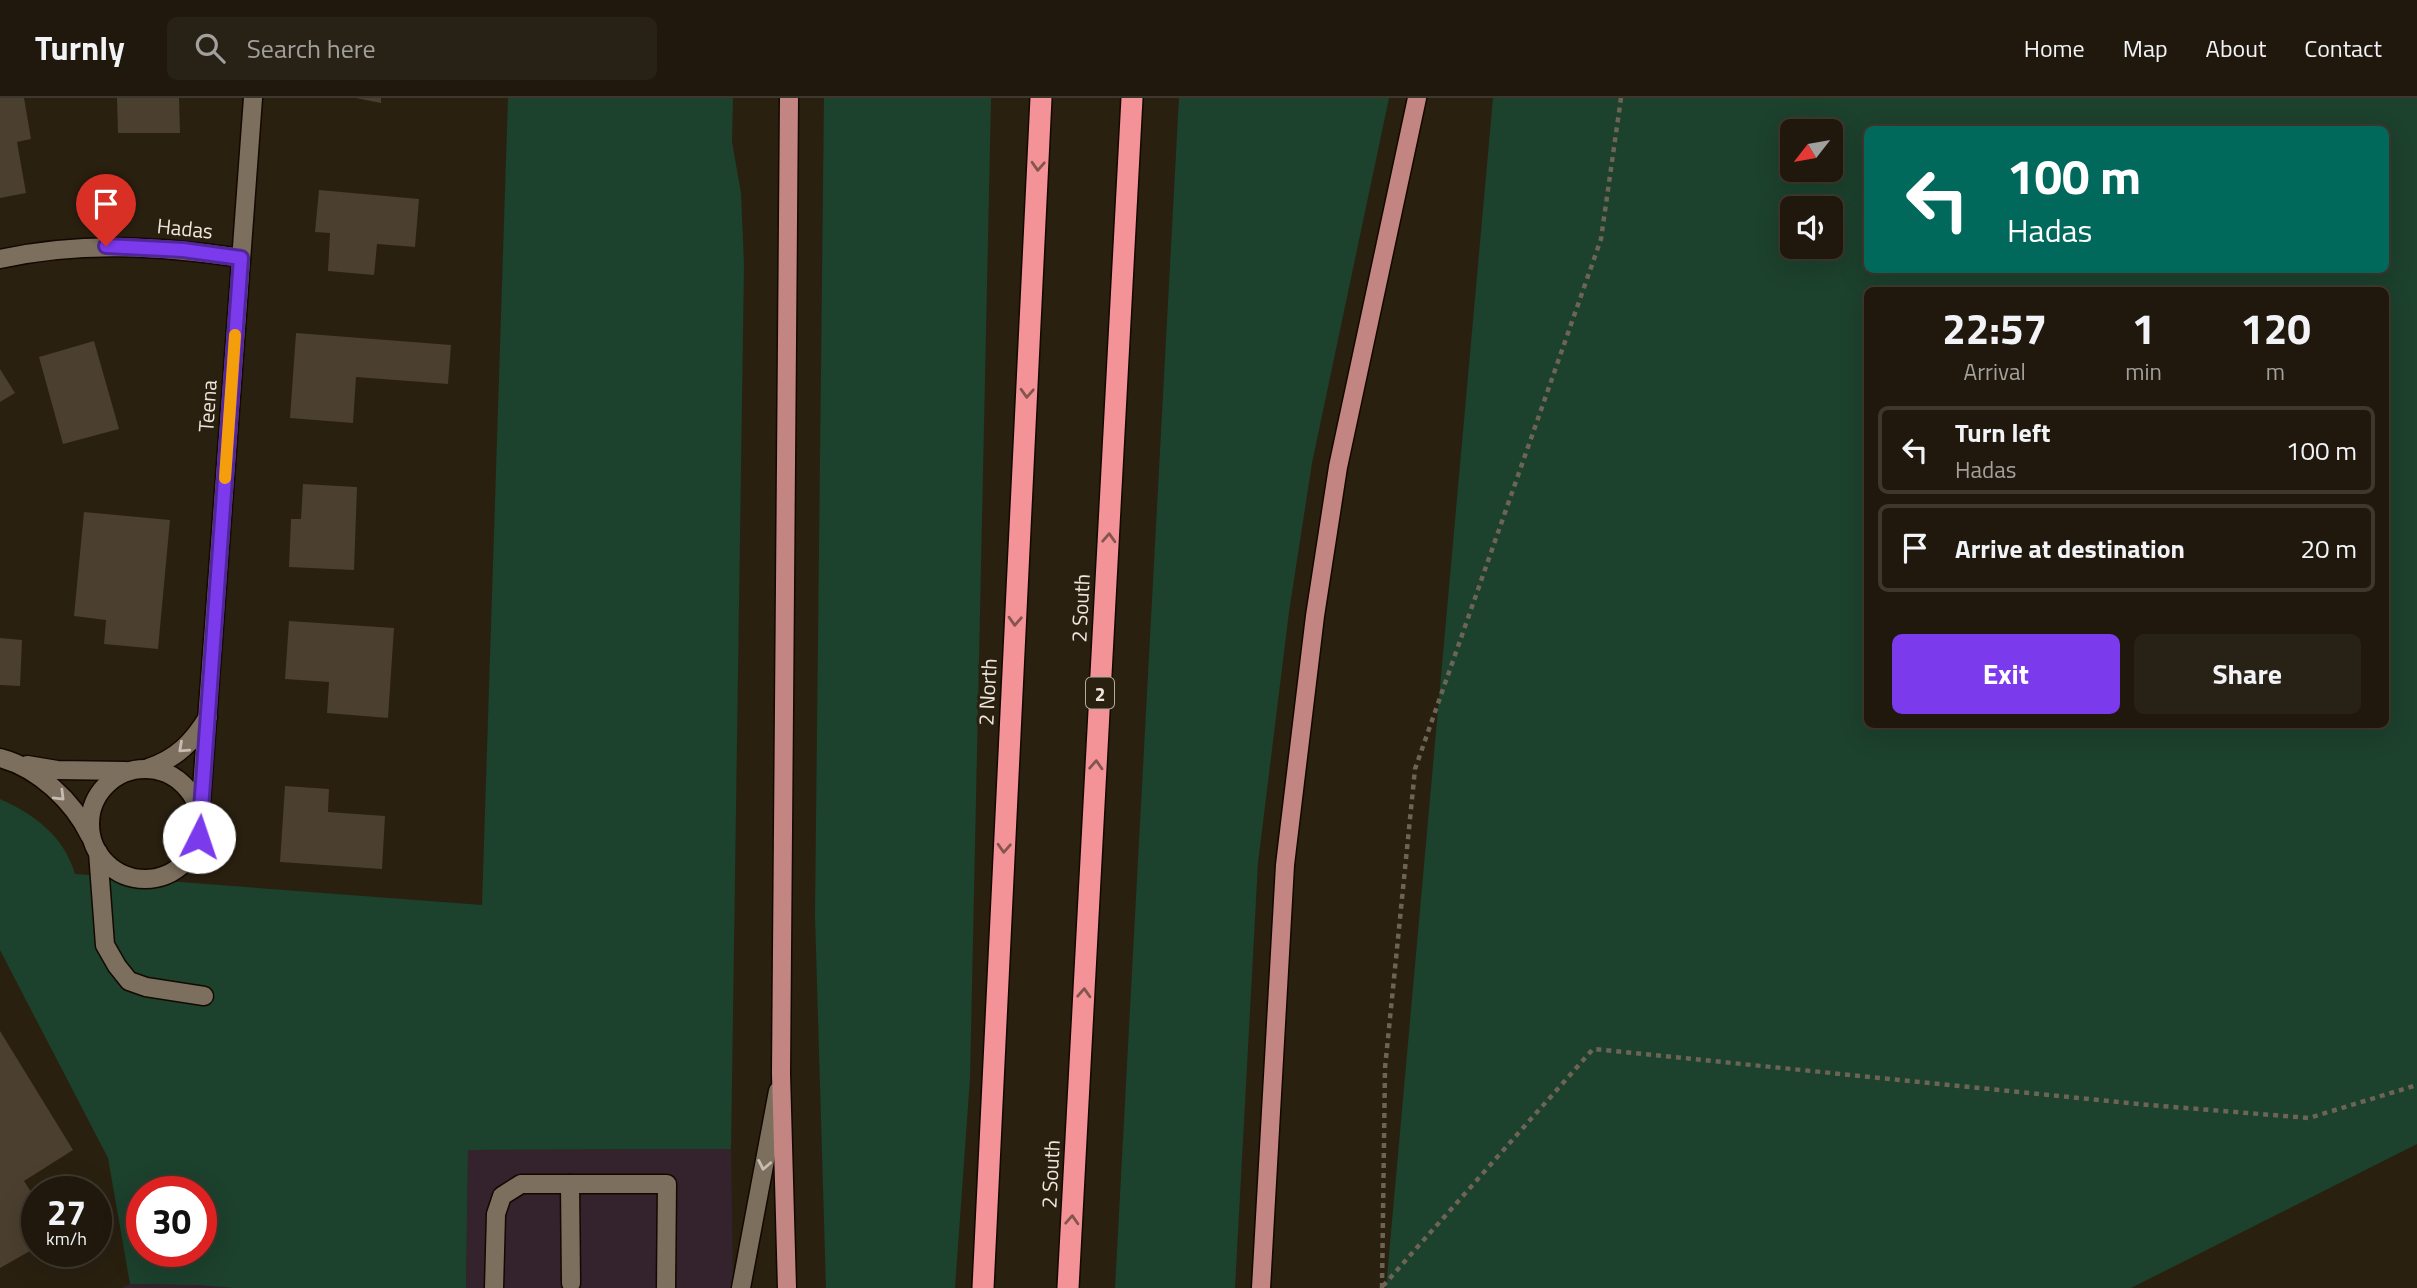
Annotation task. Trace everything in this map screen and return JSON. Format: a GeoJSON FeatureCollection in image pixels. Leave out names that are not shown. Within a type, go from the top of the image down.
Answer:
{"type":"FeatureCollection","features":[{"type":"Feature","properties":{"kind":"highway","name":"2 North"},"geometry":{"type":"LineString","coordinates":[[982,1288],[1041,98]]}},
{"type":"Feature","properties":{"kind":"highway","name":"2 South"},"geometry":{"type":"LineString","coordinates":[[1068,1288],[1132,98]]}},
{"type":"Feature","properties":{"kind":"main road"},"geometry":{"type":"LineString","coordinates":[[787,1288],[781,1074],[789,98]]}},
{"type":"Feature","properties":{"kind":"main road"},"geometry":{"type":"LineString","coordinates":[[1262,1288],[1284,865],[1315,616],[1338,467],[1417,98]]}},
{"type":"Feature","properties":{"kind":"street","name":"Teena"},"geometry":{"type":"LineString","coordinates":[[200,816],[253,98]]}},
{"type":"Feature","properties":{"kind":"street","name":"Hadas"},"geometry":{"type":"LineString","coordinates":[[0,259],[57,249],[111,246],[173,249],[241,258]]}},
{"type":"Feature","properties":{"kind":"street"},"geometry":{"type":"LineString","coordinates":[[7,760],[57,770],[127,771],[148,768],[161,764],[186,747],[208,717]]}},
{"type":"Feature","properties":{"kind":"street"},"geometry":{"type":"LineString","coordinates":[[7,760],[32,772],[57,792],[83,822],[105,862],[122,874],[143,879],[164,876],[183,864],[196,848],[201,827],[193,795],[186,786],[169,774],[148,768]]}},
{"type":"Feature","properties":{"kind":"street"},"geometry":{"type":"LineString","coordinates":[[127,771],[108,783],[95,800],[90,821],[96,847],[105,945],[129,981],[146,987],[204,996]]}},
{"type":"Feature","properties":{"kind":"street"},"geometry":{"type":"LineString","coordinates":[[738,1284],[781,1074]]}},
{"type":"Feature","properties":{"kind":"street"},"geometry":{"type":"LineString","coordinates":[[494,1288],[496,1214],[502,1196],[521,1184],[667,1184],[666,1288]]}},
{"type":"Feature","properties":{"kind":"street"},"geometry":{"type":"LineString","coordinates":[[570,1184],[571,1283]]}},
{"type":"Feature","properties":{"kind":"path"},"geometry":{"type":"LineString","coordinates":[[1382,1287],[1384,1068],[1415,769],[1601,239],[1621,98]]}},
{"type":"Feature","properties":{"kind":"path"},"geometry":{"type":"LineString","coordinates":[[1382,1287],[1593,1049],[2149,1105],[2309,1118],[2417,1085]]}},
{"type":"Feature","properties":{"kind":"shaded area"},"geometry":{"type":"Polygon","coordinates":[[[731,1149],[733,1288],[466,1288],[468,1150],[731,1149]]]}},
{"type":"Feature","properties":{"kind":"shaded area"},"geometry":{"type":"Polygon","coordinates":[[[130,1284],[197,1285],[234,1288],[122,1288],[130,1284]]]}},
{"type":"Feature","properties":{"kind":"green space"},"geometry":{"type":"Polygon","coordinates":[[[508,98],[733,98],[732,142],[741,193],[744,264],[731,1149],[468,1150],[466,1288],[234,1288],[130,1284],[127,1267],[217,1267],[217,1176],[126,1176],[126,1261],[108,1158],[0,950],[0,799],[25,812],[46,828],[63,848],[75,874],[482,905],[508,98]]]}},
{"type":"Feature","properties":{"kind":"green space"},"geometry":{"type":"Polygon","coordinates":[[[824,98],[991,98],[970,1078],[955,1288],[826,1288],[815,915],[824,98]]]}},
{"type":"Feature","properties":{"kind":"green space"},"geometry":{"type":"Polygon","coordinates":[[[1179,98],[1389,98],[1312,463],[1289,612],[1258,863],[1235,1288],[1115,1288],[1179,98]]]}},
{"type":"Feature","properties":{"kind":"green space"},"geometry":{"type":"Polygon","coordinates":[[[1493,98],[2417,98],[2417,1144],[2131,1288],[1386,1288],[1493,98]]]}},
{"type":"Feature","properties":{"kind":"building"},"geometry":{"type":"Polygon","coordinates":[[[0,98],[24,98],[31,139],[17,142],[26,193],[0,198],[0,98]]]}},
{"type":"Feature","properties":{"kind":"building"},"geometry":{"type":"Polygon","coordinates":[[[117,98],[179,98],[180,133],[118,133],[117,98]]]}},
{"type":"Feature","properties":{"kind":"building"},"geometry":{"type":"Polygon","coordinates":[[[356,98],[381,98],[381,103],[356,98]]]}},
{"type":"Feature","properties":{"kind":"building"},"geometry":{"type":"Polygon","coordinates":[[[319,190],[419,199],[415,247],[377,244],[374,275],[328,271],[330,233],[315,232],[319,190]]]}},
{"type":"Feature","properties":{"kind":"building"},"geometry":{"type":"Polygon","coordinates":[[[296,333],[451,345],[448,384],[356,377],[353,423],[290,418],[296,333]]]}},
{"type":"Feature","properties":{"kind":"building"},"geometry":{"type":"Polygon","coordinates":[[[94,341],[119,429],[63,444],[39,357],[94,341]]]}},
{"type":"Feature","properties":{"kind":"building"},"geometry":{"type":"Polygon","coordinates":[[[0,369],[15,393],[0,402],[0,369]]]}},
{"type":"Feature","properties":{"kind":"building"},"geometry":{"type":"Polygon","coordinates":[[[303,484],[357,487],[354,570],[289,567],[291,519],[301,519],[303,484]]]}},
{"type":"Feature","properties":{"kind":"building"},"geometry":{"type":"Polygon","coordinates":[[[84,512],[170,520],[158,649],[104,644],[106,620],[74,616],[84,512]]]}},
{"type":"Feature","properties":{"kind":"building"},"geometry":{"type":"Polygon","coordinates":[[[289,621],[394,628],[388,718],[327,713],[329,682],[285,679],[289,621]]]}},
{"type":"Feature","properties":{"kind":"building"},"geometry":{"type":"Polygon","coordinates":[[[0,638],[22,640],[20,686],[0,685],[0,638]]]}},
{"type":"Feature","properties":{"kind":"building"},"geometry":{"type":"Polygon","coordinates":[[[285,786],[329,789],[328,812],[385,816],[382,869],[280,862],[285,786]]]}},
{"type":"Feature","properties":{"kind":"building"},"geometry":{"type":"Polygon","coordinates":[[[0,1031],[73,1150],[32,1176],[21,1176],[21,1256],[0,1268],[0,1031]]]}},
{"type":"Feature","properties":{"kind":"slow traffic"},"geometry":{"type":"LineString","coordinates":[[225,478],[235,335]]}},
{"type":"Feature","properties":{"kind":"route"},"geometry":{"type":"LineString","coordinates":[[106,246],[183,250],[241,258],[199,837]]}}]}
